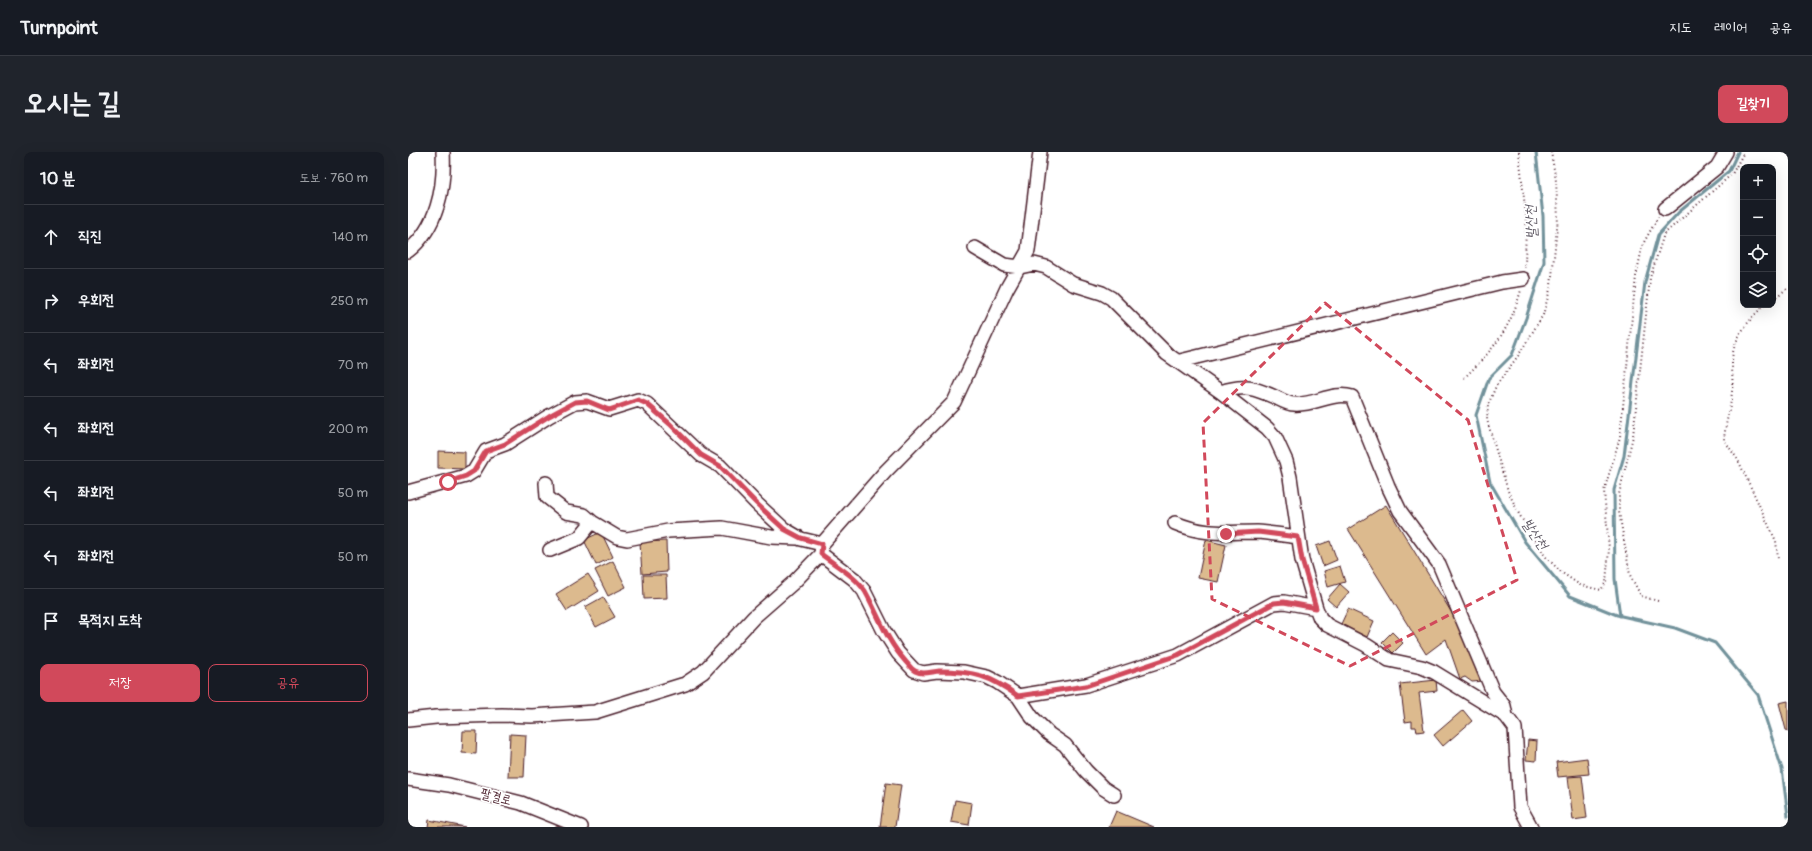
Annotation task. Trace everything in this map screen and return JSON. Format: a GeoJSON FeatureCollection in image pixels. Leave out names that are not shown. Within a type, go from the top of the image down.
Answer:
{"type":"FeatureCollection","features":[{"type":"Feature","properties":{"kind":"street"},"geometry":{"type":"LineString","coordinates":[[408,251],[423,236],[434,218],[442,181],[443,152]]}},
{"type":"Feature","properties":{"kind":"street"},"geometry":{"type":"LineString","coordinates":[[408,720],[502,715],[532,716],[595,712],[685,684],[703,672],[754,617],[794,582],[885,472],[954,402],[1007,288],[1028,251],[1040,152]]}},
{"type":"Feature","properties":{"kind":"street"},"geometry":{"type":"LineString","coordinates":[[1665,209],[1700,183],[1717,167],[1726,152]]}},
{"type":"Feature","properties":{"kind":"street"},"geometry":{"type":"LineString","coordinates":[[975,248],[1004,265],[1020,267],[1034,264],[1046,267],[1073,284],[1102,293],[1110,298],[1167,354],[1180,361],[1267,428],[1276,437],[1286,461],[1290,477],[1302,560],[1320,618],[1327,625],[1366,645],[1389,660],[1422,667],[1434,672],[1506,716],[1515,728],[1520,807],[1531,827]]}},
{"type":"Feature","properties":{"kind":"street"},"geometry":{"type":"LineString","coordinates":[[1180,361],[1523,278]]}},
{"type":"Feature","properties":{"kind":"street"},"geometry":{"type":"LineString","coordinates":[[1220,392],[1232,388],[1245,387],[1257,390],[1290,404],[1302,405],[1343,394],[1352,397],[1388,486],[1400,511],[1439,564],[1493,692],[1504,706],[1506,716]]}},
{"type":"Feature","properties":{"kind":"street"},"geometry":{"type":"LineString","coordinates":[[408,492],[466,476],[474,471],[486,451],[505,444],[549,416],[575,402],[587,401],[609,410],[638,400],[647,404],[670,424],[701,455],[720,466],[784,529],[822,549],[854,579],[864,591],[884,631],[898,653],[914,670],[923,673],[937,671],[964,672],[987,677],[1018,696],[1032,717],[1050,734],[1065,745],[1086,771],[1103,788],[1114,795]]}},
{"type":"Feature","properties":{"kind":"street"},"geometry":{"type":"LineString","coordinates":[[546,484],[547,497],[559,508],[566,512],[584,515],[592,522],[617,537],[626,539],[668,531],[722,528],[771,537],[801,538]]}},
{"type":"Feature","properties":{"kind":"street"},"geometry":{"type":"LineString","coordinates":[[550,550],[579,538],[592,522]]}},
{"type":"Feature","properties":{"kind":"street"},"geometry":{"type":"LineString","coordinates":[[1175,523],[1192,530],[1199,531],[1226,534],[1258,532],[1298,537]]}},
{"type":"Feature","properties":{"kind":"street"},"geometry":{"type":"LineString","coordinates":[[1018,696],[1086,686],[1178,655],[1274,603],[1284,602],[1316,608]]}},
{"type":"Feature","properties":{"kind":"street","name":"팔결로"},"geometry":{"type":"LineString","coordinates":[[408,779],[448,785],[521,803],[581,827]]}},
{"type":"Feature","properties":{"kind":"path"},"geometry":{"type":"LineString","coordinates":[[1551,152],[1556,181],[1558,218],[1551,286],[1543,315],[1518,356],[1496,386],[1488,405],[1487,420],[1508,491],[1519,514],[1545,556],[1560,572],[1580,585],[1601,590],[1606,582],[1609,549],[1604,491],[1620,437],[1636,276],[1643,244],[1655,220],[1665,209]]}},
{"type":"Feature","properties":{"kind":"path"},"geometry":{"type":"LineString","coordinates":[[1658,601],[1641,596],[1630,575],[1619,512],[1619,494],[1633,436],[1650,278],[1664,234],[1732,174],[1744,152]]}},
{"type":"Feature","properties":{"kind":"path"},"geometry":{"type":"LineString","coordinates":[[1776,296],[1788,288]]}},
{"type":"Feature","properties":{"kind":"path"},"geometry":{"type":"LineString","coordinates":[[1761,308],[1745,325],[1735,343],[1732,361],[1732,392],[1724,440],[1738,460],[1776,541],[1778,559]]}},
{"type":"Feature","properties":{"kind":"highlighted area"},"geometry":{"type":"Polygon","coordinates":[[[1325,303],[1468,420],[1517,580],[1350,666],[1212,599],[1203,423],[1325,303]]]}},
{"type":"Feature","properties":{"kind":"building"},"geometry":{"type":"Polygon","coordinates":[[[438,451],[465,452],[465,469],[438,468],[438,451]]]}},
{"type":"Feature","properties":{"kind":"building"},"geometry":{"type":"Polygon","coordinates":[[[1386,505],[1461,628],[1484,681],[1472,682],[1465,677],[1460,679],[1446,639],[1426,654],[1348,529],[1386,505]]]}},
{"type":"Feature","properties":{"kind":"building"},"geometry":{"type":"Polygon","coordinates":[[[601,532],[613,557],[596,565],[584,540],[601,532]]]}},
{"type":"Feature","properties":{"kind":"building"},"geometry":{"type":"Polygon","coordinates":[[[1206,540],[1226,545],[1218,582],[1198,578],[1206,540]]]}},
{"type":"Feature","properties":{"kind":"building"},"geometry":{"type":"Polygon","coordinates":[[[666,541],[667,572],[642,574],[640,542],[666,541]]]}},
{"type":"Feature","properties":{"kind":"building"},"geometry":{"type":"Polygon","coordinates":[[[1330,541],[1337,560],[1323,566],[1316,546],[1330,541]]]}},
{"type":"Feature","properties":{"kind":"building"},"geometry":{"type":"Polygon","coordinates":[[[613,561],[626,587],[608,596],[595,570],[613,561]]]}},
{"type":"Feature","properties":{"kind":"building"},"geometry":{"type":"Polygon","coordinates":[[[1340,566],[1345,582],[1328,587],[1324,571],[1340,566]]]}},
{"type":"Feature","properties":{"kind":"building"},"geometry":{"type":"Polygon","coordinates":[[[588,574],[599,591],[567,611],[556,594],[588,574]]]}},
{"type":"Feature","properties":{"kind":"building"},"geometry":{"type":"Polygon","coordinates":[[[643,575],[666,575],[667,598],[644,599],[643,575]]]}},
{"type":"Feature","properties":{"kind":"building"},"geometry":{"type":"Polygon","coordinates":[[[1340,584],[1349,592],[1336,607],[1327,599],[1340,584]]]}},
{"type":"Feature","properties":{"kind":"building"},"geometry":{"type":"Polygon","coordinates":[[[603,597],[615,617],[596,627],[585,607],[603,597]]]}},
{"type":"Feature","properties":{"kind":"building"},"geometry":{"type":"Polygon","coordinates":[[[1348,609],[1374,621],[1367,637],[1341,624],[1348,609]]]}},
{"type":"Feature","properties":{"kind":"building"},"geometry":{"type":"Polygon","coordinates":[[[1392,632],[1403,643],[1393,653],[1382,642],[1392,632]]]}},
{"type":"Feature","properties":{"kind":"building"},"geometry":{"type":"Polygon","coordinates":[[[1436,680],[1437,691],[1419,693],[1424,731],[1417,732],[1416,727],[1412,727],[1412,721],[1405,722],[1400,684],[1436,680]]]}},
{"type":"Feature","properties":{"kind":"building"},"geometry":{"type":"Polygon","coordinates":[[[1788,701],[1788,731],[1786,730],[1779,703],[1788,701]]]}},
{"type":"Feature","properties":{"kind":"building"},"geometry":{"type":"Polygon","coordinates":[[[1463,710],[1472,721],[1443,746],[1434,735],[1463,710]]]}},
{"type":"Feature","properties":{"kind":"building"},"geometry":{"type":"Polygon","coordinates":[[[463,731],[477,731],[476,754],[462,753],[463,731]]]}},
{"type":"Feature","properties":{"kind":"building"},"geometry":{"type":"Polygon","coordinates":[[[510,734],[526,735],[524,777],[508,777],[510,734]]]}},
{"type":"Feature","properties":{"kind":"building"},"geometry":{"type":"Polygon","coordinates":[[[1528,740],[1537,741],[1536,761],[1526,760],[1528,740]]]}},
{"type":"Feature","properties":{"kind":"building"},"geometry":{"type":"Polygon","coordinates":[[[1587,758],[1589,774],[1558,777],[1556,762],[1587,758]]]}},
{"type":"Feature","properties":{"kind":"building"},"geometry":{"type":"Polygon","coordinates":[[[1582,776],[1587,818],[1573,820],[1568,777],[1582,776]]]}},
{"type":"Feature","properties":{"kind":"building"},"geometry":{"type":"Polygon","coordinates":[[[886,783],[901,785],[895,827],[880,827],[886,783]]]}},
{"type":"Feature","properties":{"kind":"building"},"geometry":{"type":"Polygon","coordinates":[[[955,800],[972,803],[969,825],[951,822],[955,800]]]}},
{"type":"Feature","properties":{"kind":"building"},"geometry":{"type":"Polygon","coordinates":[[[1116,811],[1154,827],[1109,827],[1116,811]]]}},
{"type":"Feature","properties":{"kind":"building"},"geometry":{"type":"Polygon","coordinates":[[[429,820],[465,827],[428,827],[429,820]]]}},
{"type":"Feature","properties":{"kind":"waterway","name":"발산천"},"geometry":{"type":"LineString","coordinates":[[1536,152],[1543,216],[1544,262],[1512,355],[1489,378],[1476,415],[1490,482],[1525,542],[1570,596],[1617,615],[1675,628],[1715,643],[1758,695],[1782,769],[1788,816]]}},
{"type":"Feature","properties":{"kind":"waterway"},"geometry":{"type":"LineString","coordinates":[[1620,616],[1615,579],[1614,490],[1624,456],[1645,282],[1658,235],[1679,212],[1729,171],[1738,152]]}},
{"type":"Feature","properties":{"kind":"route"},"geometry":{"type":"LineString","coordinates":[[448,482],[466,476],[474,471],[486,451],[505,444],[549,416],[575,402],[587,401],[600,405],[609,410],[638,400],[647,404],[670,424],[701,455],[720,466],[784,529],[801,538],[822,544],[821,554],[854,579],[864,591],[884,631],[898,653],[914,670],[923,673],[937,671],[964,672],[987,677],[1018,696],[1086,686],[1178,655],[1274,603],[1284,602],[1316,608],[1302,560],[1298,537],[1258,532],[1226,534]]}}]}
